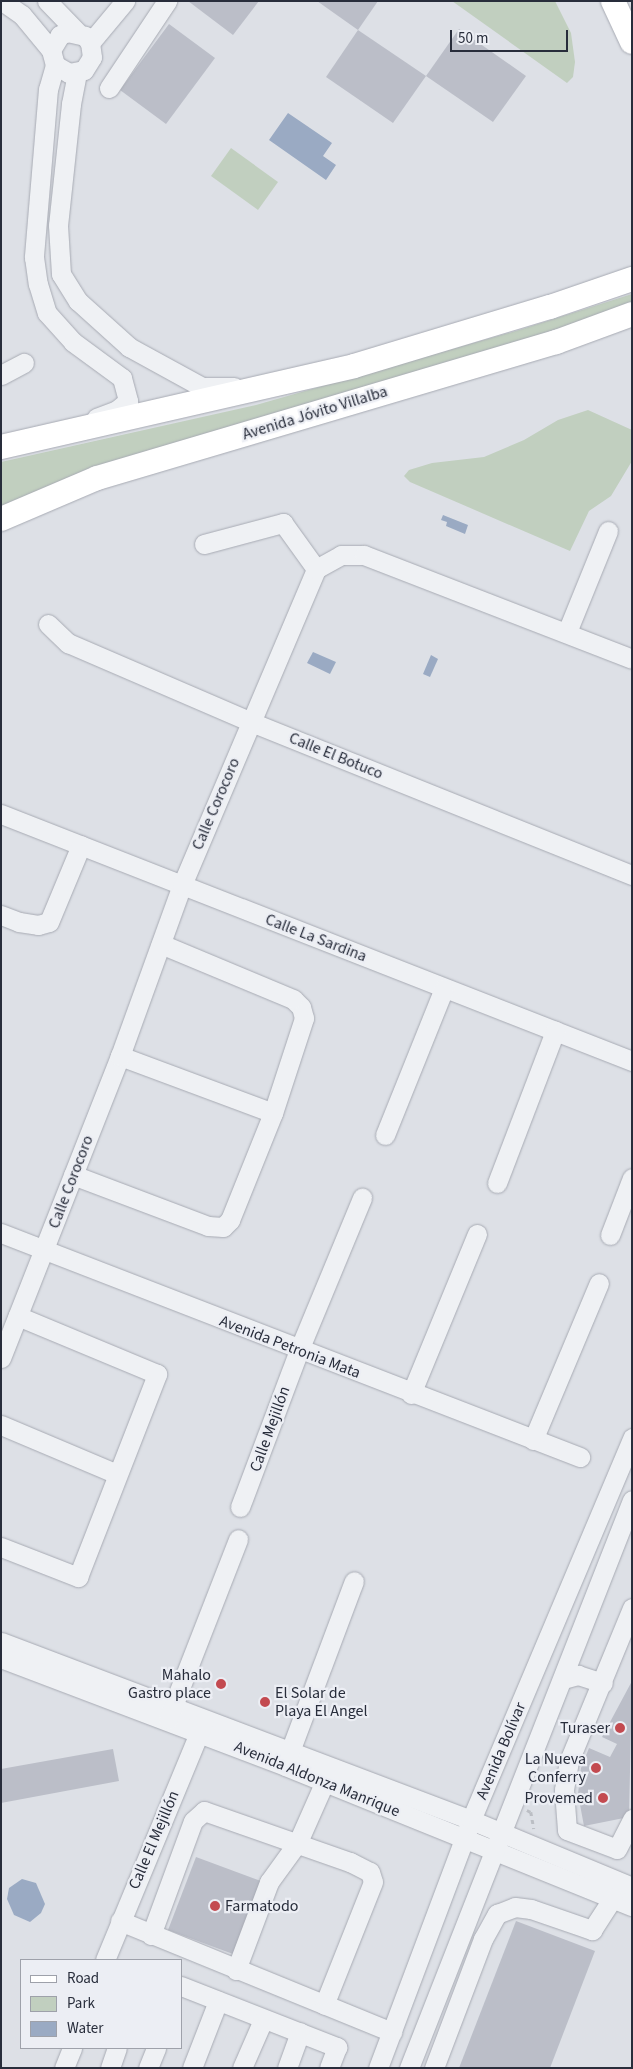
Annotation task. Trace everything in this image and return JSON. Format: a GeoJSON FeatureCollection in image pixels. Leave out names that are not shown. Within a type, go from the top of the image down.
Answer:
{"type":"FeatureCollection","features":[{"type":"Feature","properties":{"kind":"main road"},"geometry":{"type":"LineString","coordinates":[[613,1],[632,42]]}},
{"type":"Feature","properties":{"kind":"main road"},"geometry":{"type":"LineString","coordinates":[[587,294],[632,261]]}},
{"type":"Feature","properties":{"kind":"main road","name":"Avenida Jóvito Villalba"},"geometry":{"type":"LineString","coordinates":[[1,447],[275,386],[354,366],[632,279]]}},
{"type":"Feature","properties":{"kind":"main road","name":"Avenida Jóvito Villalba"},"geometry":{"type":"LineString","coordinates":[[1,519],[97,478],[556,342],[632,314]]}},
{"type":"Feature","properties":{"kind":"main road"},"geometry":{"type":"LineString","coordinates":[[556,342],[632,325]]}},
{"type":"Feature","properties":{"kind":"street"},"geometry":{"type":"LineString","coordinates":[[2,1],[22,15],[53,58],[69,73],[77,73],[89,64],[92,57],[83,38],[47,1]]}},
{"type":"Feature","properties":{"kind":"street"},"geometry":{"type":"LineString","coordinates":[[54,434],[117,410],[128,401],[122,378],[61,329],[48,313],[38,284],[34,257],[48,89],[53,58],[60,36],[83,38],[124,1]]}},
{"type":"Feature","properties":{"kind":"street"},"geometry":{"type":"LineString","coordinates":[[110,88],[167,1]]}},
{"type":"Feature","properties":{"kind":"street"},"geometry":{"type":"LineString","coordinates":[[77,73],[70,104],[58,249],[61,274],[78,301],[129,347],[202,387],[275,386]]}},
{"type":"Feature","properties":{"kind":"street"},"geometry":{"type":"LineString","coordinates":[[61,329],[78,301]]}},
{"type":"Feature","properties":{"kind":"street"},"geometry":{"type":"LineString","coordinates":[[1,375],[24,363]]}},
{"type":"Feature","properties":{"kind":"street"},"geometry":{"type":"LineString","coordinates":[[204,544],[283,523],[316,570],[341,555],[364,555],[567,632],[632,659]]}},
{"type":"Feature","properties":{"kind":"street"},"geometry":{"type":"LineString","coordinates":[[567,632],[608,531]]}},
{"type":"Feature","properties":{"kind":"street","name":"Calle Corocoro"},"geometry":{"type":"LineString","coordinates":[[1,1358],[120,1056],[182,885],[316,570]]}},
{"type":"Feature","properties":{"kind":"street","name":"Calle El Botuco"},"geometry":{"type":"LineString","coordinates":[[48,624],[68,643],[251,722],[632,875]]}},
{"type":"Feature","properties":{"kind":"street","name":"Calle La Sardina"},"geometry":{"type":"LineString","coordinates":[[1,814],[632,1061]]}},
{"type":"Feature","properties":{"kind":"street"},"geometry":{"type":"LineString","coordinates":[[1,915],[19,922],[38,925],[49,922],[81,845]]}},
{"type":"Feature","properties":{"kind":"street"},"geometry":{"type":"LineString","coordinates":[[73,1175],[208,1226],[223,1227],[230,1220],[273,1113],[304,1018],[301,1007],[293,999],[160,944]]}},
{"type":"Feature","properties":{"kind":"street"},"geometry":{"type":"LineString","coordinates":[[385,1135],[444,988]]}},
{"type":"Feature","properties":{"kind":"street"},"geometry":{"type":"LineString","coordinates":[[497,1183],[555,1031]]}},
{"type":"Feature","properties":{"kind":"street"},"geometry":{"type":"LineString","coordinates":[[120,1056],[273,1113]]}},
{"type":"Feature","properties":{"kind":"street"},"geometry":{"type":"LineString","coordinates":[[610,1235],[632,1178]]}},
{"type":"Feature","properties":{"kind":"street","name":"Calle Mejillón"},"geometry":{"type":"LineString","coordinates":[[240,1508],[299,1350],[362,1198]]}},
{"type":"Feature","properties":{"kind":"street","name":"Avenida Petronia Mata"},"geometry":{"type":"LineString","coordinates":[[1,1233],[411,1394],[580,1457]]}},
{"type":"Feature","properties":{"kind":"street"},"geometry":{"type":"LineString","coordinates":[[411,1394],[477,1234]]}},
{"type":"Feature","properties":{"kind":"street"},"geometry":{"type":"LineString","coordinates":[[533,1440],[599,1283]]}},
{"type":"Feature","properties":{"kind":"street"},"geometry":{"type":"LineString","coordinates":[[1,1547],[78,1577],[116,1474],[157,1374],[18,1316]]}},
{"type":"Feature","properties":{"kind":"street"},"geometry":{"type":"LineString","coordinates":[[1,1425],[116,1474]]}},
{"type":"Feature","properties":{"kind":"street","name":"Avenida Bolívar"},"geometry":{"type":"LineString","coordinates":[[378,2068],[471,1820],[625,1479],[632,1438]]}},
{"type":"Feature","properties":{"kind":"street","name":"Avenida Bolívar"},"geometry":{"type":"LineString","coordinates":[[409,2068],[632,1500]]}},
{"type":"Feature","properties":{"kind":"street"},"geometry":{"type":"LineString","coordinates":[[170,1714],[238,1539]]}},
{"type":"Feature","properties":{"kind":"street"},"geometry":{"type":"LineString","coordinates":[[287,1759],[354,1581]]}},
{"type":"Feature","properties":{"kind":"street"},"geometry":{"type":"LineString","coordinates":[[617,1849],[567,1830],[564,1790],[569,1761],[632,1608]]}},
{"type":"Feature","properties":{"kind":"street","name":"Avenida Aldonza Manrique"},"geometry":{"type":"LineString","coordinates":[[1,1642],[170,1714]]}},
{"type":"Feature","properties":{"kind":"street","name":"Avenida Aldonza Manrique"},"geometry":{"type":"LineString","coordinates":[[1,1658],[170,1714],[287,1759],[471,1820],[632,1887]]}},
{"type":"Feature","properties":{"kind":"street"},"geometry":{"type":"LineString","coordinates":[[563,1679],[578,1675],[602,1684]]}},
{"type":"Feature","properties":{"kind":"street","name":"Calle El Mejillón"},"geometry":{"type":"LineString","coordinates":[[108,1959],[120,1921],[202,1726]]}},
{"type":"Feature","properties":{"kind":"street","name":"Avenida Aldonza Manrique"},"geometry":{"type":"LineString","coordinates":[[287,1759],[325,1781],[632,1906]]}},
{"type":"Feature","properties":{"kind":"street"},"geometry":{"type":"LineString","coordinates":[[236,1970],[268,1882],[298,1842],[325,1781]]}},
{"type":"Feature","properties":{"kind":"street"},"geometry":{"type":"LineString","coordinates":[[151,1935],[191,1828],[201,1812],[209,1811],[298,1842],[367,1869],[373,1879],[324,2005]]}},
{"type":"Feature","properties":{"kind":"street"},"geometry":{"type":"LineString","coordinates":[[604,1875],[632,1819]]}},
{"type":"Feature","properties":{"kind":"street"},"geometry":{"type":"LineString","coordinates":[[434,2068],[483,1939],[497,1914],[515,1907],[531,1909],[592,1930],[613,1898]]}},
{"type":"Feature","properties":{"kind":"street"},"geometry":{"type":"LineString","coordinates":[[120,1921],[236,1970],[392,2032]]}},
{"type":"Feature","properties":{"kind":"street"},"geometry":{"type":"LineString","coordinates":[[182,1986],[337,2047],[329,2068]]}},
{"type":"Feature","properties":{"kind":"street"},"geometry":{"type":"LineString","coordinates":[[192,2068],[218,2001]]}},
{"type":"Feature","properties":{"kind":"street"},"geometry":{"type":"LineString","coordinates":[[242,2068],[264,2020]]}},
{"type":"Feature","properties":{"kind":"street"},"geometry":{"type":"LineString","coordinates":[[287,2068],[300,2032]]}},
{"type":"Feature","properties":{"kind":"street"},"geometry":{"type":"LineString","coordinates":[[64,2068],[72,2049]]}},
{"type":"Feature","properties":{"kind":"street"},"geometry":{"type":"LineString","coordinates":[[110,2068],[117,2049]]}},
{"type":"Feature","properties":{"kind":"street"},"geometry":{"type":"LineString","coordinates":[[148,2068],[156,2049]]}},
{"type":"Feature","properties":{"kind":"green space"},"geometry":{"type":"Polygon","coordinates":[[[452,1],[555,1],[571,33],[575,62],[573,77],[567,83],[452,1]]]}},
{"type":"Feature","properties":{"kind":"green space"},"geometry":{"type":"Polygon","coordinates":[[[231,148],[278,182],[258,210],[211,176],[231,148]]]}},
{"type":"Feature","properties":{"kind":"green space"},"geometry":{"type":"Polygon","coordinates":[[[632,294],[632,305],[1,508],[1,462],[256,405],[519,330],[632,294]]]}},
{"type":"Feature","properties":{"kind":"green space"},"geometry":{"type":"Polygon","coordinates":[[[588,410],[632,430],[632,461],[611,496],[589,511],[570,551],[410,482],[404,476],[409,470],[432,463],[484,457],[524,440],[558,420],[588,410]]]}},
{"type":"Feature","properties":{"kind":"water"},"geometry":{"type":"Polygon","coordinates":[[[288,113],[332,143],[323,156],[336,165],[326,180],[269,140],[288,113]]]}},
{"type":"Feature","properties":{"kind":"water"},"geometry":{"type":"Polygon","coordinates":[[[443,515],[468,525],[465,534],[446,526],[447,522],[441,520],[443,515]]]}},
{"type":"Feature","properties":{"kind":"water"},"geometry":{"type":"Polygon","coordinates":[[[313,652],[336,662],[330,674],[307,663],[313,652]]]}},
{"type":"Feature","properties":{"kind":"water"},"geometry":{"type":"Polygon","coordinates":[[[431,655],[438,659],[430,677],[423,674],[431,655]]]}},
{"type":"Feature","properties":{"kind":"water"},"geometry":{"type":"Polygon","coordinates":[[[22,1879],[36,1883],[45,1904],[41,1913],[30,1922],[14,1915],[7,1899],[9,1888],[22,1879]]]}},
{"type":"Feature","properties":{"kind":"building"},"geometry":{"type":"Polygon","coordinates":[[[188,1],[259,1],[233,35],[188,1]]]}},
{"type":"Feature","properties":{"kind":"building"},"geometry":{"type":"Polygon","coordinates":[[[317,1],[378,1],[358,30],[317,1]]]}},
{"type":"Feature","properties":{"kind":"building"},"geometry":{"type":"Polygon","coordinates":[[[169,24],[215,58],[166,124],[120,90],[169,24]]]}},
{"type":"Feature","properties":{"kind":"building"},"geometry":{"type":"Polygon","coordinates":[[[459,29],[526,76],[493,122],[426,76],[459,29]]]}},
{"type":"Feature","properties":{"kind":"building"},"geometry":{"type":"Polygon","coordinates":[[[358,30],[426,76],[393,123],[326,77],[358,30]]]}},
{"type":"Feature","properties":{"kind":"building"},"geometry":{"type":"Polygon","coordinates":[[[632,1681],[629,1817],[584,1826],[578,1794],[581,1768],[589,1748],[610,1757],[617,1744],[602,1737],[632,1681]]]}},
{"type":"Feature","properties":{"kind":"building"},"geometry":{"type":"Polygon","coordinates":[[[113,1749],[119,1781],[1,1803],[1,1769],[113,1749]]]}},
{"type":"Feature","properties":{"kind":"building","name":"Farmatodo"},"geometry":{"type":"Polygon","coordinates":[[[196,1857],[261,1881],[233,1954],[168,1930],[196,1857]]]}},
{"type":"Feature","properties":{"kind":"building"},"geometry":{"type":"Polygon","coordinates":[[[516,1921],[595,1951],[550,2068],[459,2068],[516,1921]]]}},
{"type":"Feature","properties":{"kind":"place","name":"Mahalo Gastro place"},"geometry":{"type":"Point","coordinates":[221,1684]}},
{"type":"Feature","properties":{"kind":"place","name":"El Solar de Playa El Angel"},"geometry":{"type":"Point","coordinates":[265,1702]}},
{"type":"Feature","properties":{"kind":"place","name":"Turaser"},"geometry":{"type":"Point","coordinates":[620,1728]}},
{"type":"Feature","properties":{"kind":"place","name":"La Nueva Conferry"},"geometry":{"type":"Point","coordinates":[596,1768]}},
{"type":"Feature","properties":{"kind":"place","name":"Provemed"},"geometry":{"type":"Point","coordinates":[603,1798]}},
{"type":"Feature","properties":{"kind":"place","name":"Farmatodo"},"geometry":{"type":"Point","coordinates":[215,1906]}}]}
